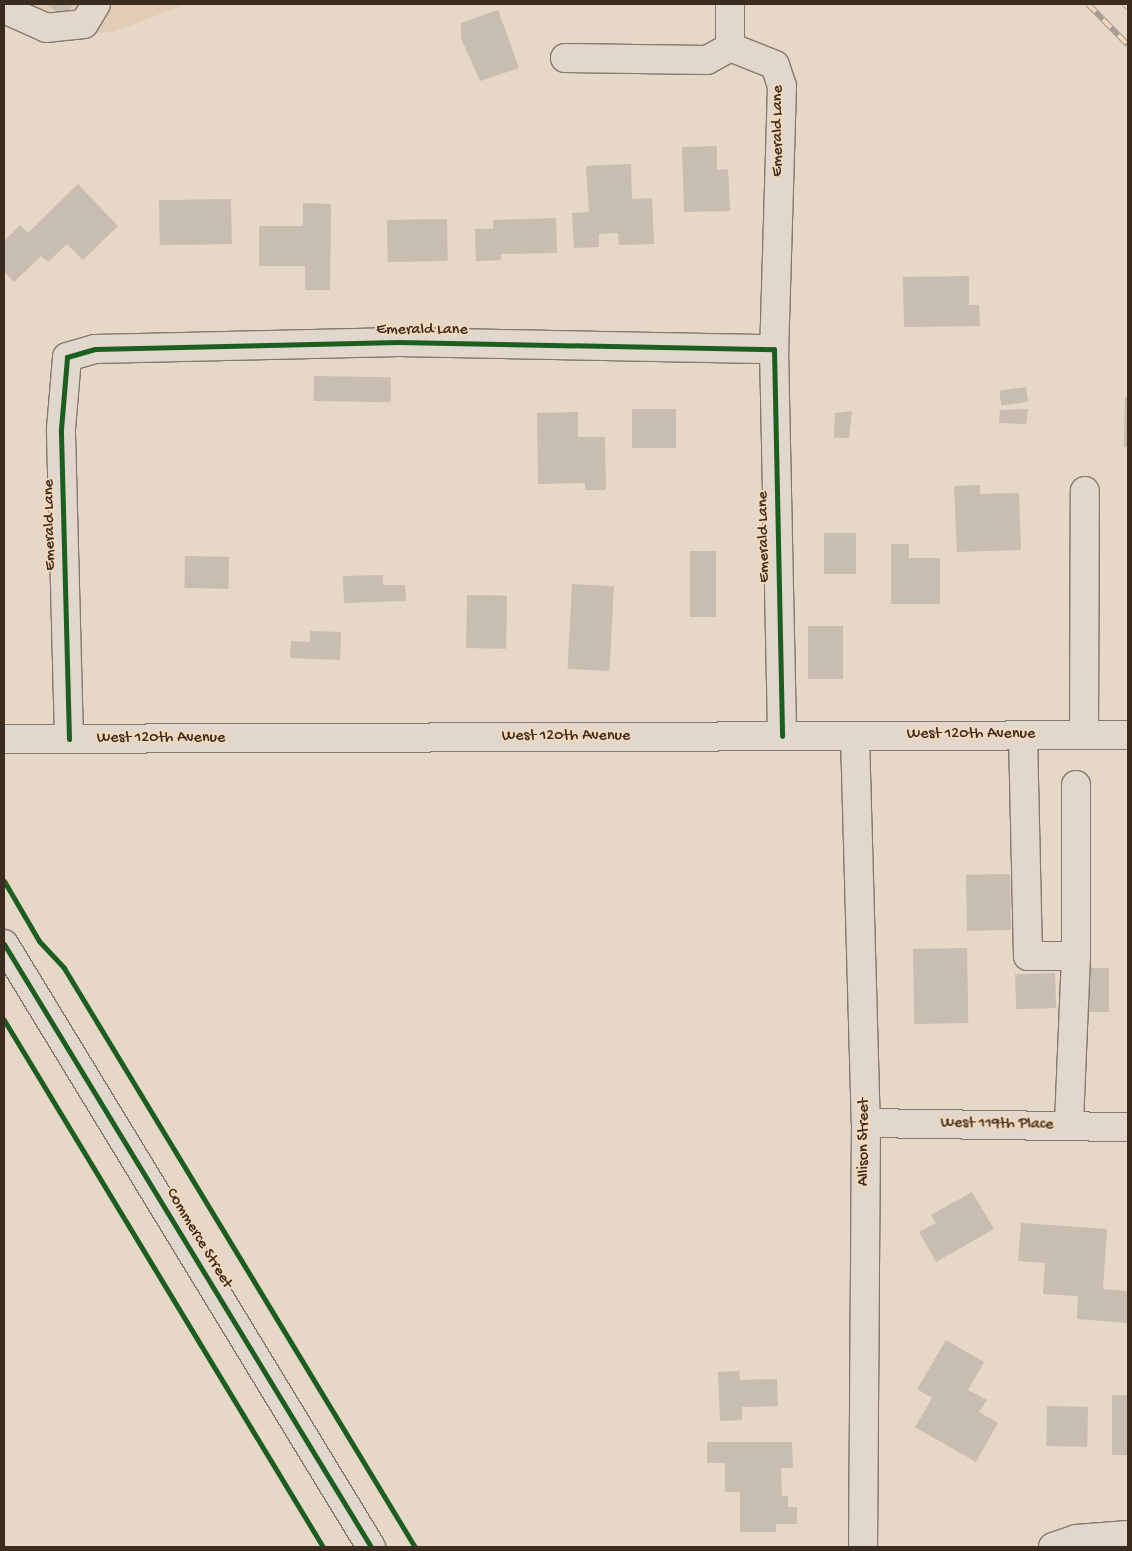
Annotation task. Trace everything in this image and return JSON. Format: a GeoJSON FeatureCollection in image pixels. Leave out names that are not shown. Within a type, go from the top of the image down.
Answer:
{"type":"FeatureCollection","features":[{"type":"Feature","properties":{"kind":"street"},"geometry":{"type":"LineString","coordinates":[[13,13],[46,28],[84,24],[96,4]]}},
{"type":"Feature","properties":{"kind":"street"},"geometry":{"type":"LineString","coordinates":[[565,58],[707,60],[730,47],[730,4]]}},
{"type":"Feature","properties":{"kind":"street","name":"Emerald Lane"},"geometry":{"type":"LineString","coordinates":[[730,47],[775,65],[782,86],[774,349],[782,736]]}},
{"type":"Feature","properties":{"kind":"street","name":"Emerald Lane"},"geometry":{"type":"LineString","coordinates":[[69,739],[61,429],[67,357],[96,349],[399,342],[774,349]]}},
{"type":"Feature","properties":{"kind":"street"},"geometry":{"type":"LineString","coordinates":[[1084,735],[1085,490]]}},
{"type":"Feature","properties":{"kind":"street"},"geometry":{"type":"LineString","coordinates":[[1023,735],[1028,956],[1076,956]]}},
{"type":"Feature","properties":{"kind":"street","name":"West 120th Avenue"},"geometry":{"type":"LineString","coordinates":[[4,739],[1128,735]]}},
{"type":"Feature","properties":{"kind":"street","name":"Allison Street"},"geometry":{"type":"LineString","coordinates":[[855,736],[866,1123],[863,1547]]}},
{"type":"Feature","properties":{"kind":"street"},"geometry":{"type":"LineString","coordinates":[[1069,1126],[1076,956],[1076,785]]}},
{"type":"Feature","properties":{"kind":"street","name":"Commerce Street"},"geometry":{"type":"LineString","coordinates":[[4,944],[371,1547]]}},
{"type":"Feature","properties":{"kind":"street","name":"West 119th Place"},"geometry":{"type":"LineString","coordinates":[[866,1123],[1128,1127]]}},
{"type":"Feature","properties":{"kind":"street"},"geometry":{"type":"LineString","coordinates":[[1053,1547],[1076,1539],[1128,1535]]}},
{"type":"Feature","properties":{"kind":"shaded area"},"geometry":{"type":"Polygon","coordinates":[[[4,4],[187,4],[115,31],[78,37],[4,4]]]}},
{"type":"Feature","properties":{"kind":"building"},"geometry":{"type":"Polygon","coordinates":[[[44,4],[73,4],[65,16],[44,4]]]}},
{"type":"Feature","properties":{"kind":"building"},"geometry":{"type":"Polygon","coordinates":[[[498,10],[519,68],[480,81],[461,38],[461,23],[498,10]]]}},
{"type":"Feature","properties":{"kind":"building"},"geometry":{"type":"Polygon","coordinates":[[[717,146],[717,170],[728,169],[730,211],[684,212],[682,147],[717,146]]]}},
{"type":"Feature","properties":{"kind":"building"},"geometry":{"type":"Polygon","coordinates":[[[631,164],[632,199],[652,198],[654,244],[619,245],[618,233],[599,234],[599,247],[574,248],[572,213],[589,212],[586,166],[631,164]]]}},
{"type":"Feature","properties":{"kind":"building"},"geometry":{"type":"Polygon","coordinates":[[[78,184],[118,226],[83,260],[67,244],[48,262],[41,256],[14,282],[4,271],[4,241],[20,225],[28,233],[78,184]]]}},
{"type":"Feature","properties":{"kind":"building"},"geometry":{"type":"Polygon","coordinates":[[[231,199],[232,244],[160,245],[159,200],[231,199]]]}},
{"type":"Feature","properties":{"kind":"building"},"geometry":{"type":"Polygon","coordinates":[[[303,203],[331,204],[330,290],[305,290],[305,266],[259,266],[259,226],[303,226],[303,203]]]}},
{"type":"Feature","properties":{"kind":"building"},"geometry":{"type":"Polygon","coordinates":[[[556,218],[557,253],[501,254],[501,260],[476,261],[475,229],[493,229],[493,220],[556,218]]]}},
{"type":"Feature","properties":{"kind":"building"},"geometry":{"type":"Polygon","coordinates":[[[447,219],[448,261],[388,262],[387,220],[447,219]]]}},
{"type":"Feature","properties":{"kind":"building"},"geometry":{"type":"Polygon","coordinates":[[[969,276],[969,305],[979,305],[980,326],[904,327],[903,277],[969,276]]]}},
{"type":"Feature","properties":{"kind":"building"},"geometry":{"type":"Polygon","coordinates":[[[314,376],[391,377],[391,402],[314,401],[314,376]]]}},
{"type":"Feature","properties":{"kind":"building"},"geometry":{"type":"Polygon","coordinates":[[[1026,387],[1028,402],[1001,406],[999,391],[1026,387]]]}},
{"type":"Feature","properties":{"kind":"building"},"geometry":{"type":"Polygon","coordinates":[[[1125,397],[1128,397],[1128,447],[1124,447],[1125,397]]]}},
{"type":"Feature","properties":{"kind":"building"},"geometry":{"type":"Polygon","coordinates":[[[632,409],[676,409],[676,448],[632,448],[632,409]]]}},
{"type":"Feature","properties":{"kind":"building"},"geometry":{"type":"Polygon","coordinates":[[[1028,409],[1026,424],[999,423],[1000,410],[1028,409]]]}},
{"type":"Feature","properties":{"kind":"building"},"geometry":{"type":"Polygon","coordinates":[[[852,411],[849,438],[834,438],[835,413],[852,411]]]}},
{"type":"Feature","properties":{"kind":"building"},"geometry":{"type":"Polygon","coordinates":[[[578,412],[578,437],[605,437],[606,490],[585,490],[585,483],[538,484],[537,413],[578,412]]]}},
{"type":"Feature","properties":{"kind":"building"},"geometry":{"type":"Polygon","coordinates":[[[980,485],[980,494],[1019,493],[1021,550],[957,552],[954,486],[980,485]]]}},
{"type":"Feature","properties":{"kind":"building"},"geometry":{"type":"Polygon","coordinates":[[[824,533],[856,533],[856,574],[824,574],[824,533]]]}},
{"type":"Feature","properties":{"kind":"building"},"geometry":{"type":"Polygon","coordinates":[[[891,544],[909,544],[909,558],[940,558],[940,604],[891,604],[891,544]]]}},
{"type":"Feature","properties":{"kind":"building"},"geometry":{"type":"Polygon","coordinates":[[[690,551],[716,551],[716,617],[690,617],[690,551]]]}},
{"type":"Feature","properties":{"kind":"building"},"geometry":{"type":"Polygon","coordinates":[[[185,556],[229,557],[228,589],[184,588],[185,556]]]}},
{"type":"Feature","properties":{"kind":"building"},"geometry":{"type":"Polygon","coordinates":[[[383,575],[383,585],[405,585],[406,601],[344,603],[343,576],[383,575]]]}},
{"type":"Feature","properties":{"kind":"building"},"geometry":{"type":"Polygon","coordinates":[[[572,584],[614,586],[609,671],[568,669],[572,584]]]}},
{"type":"Feature","properties":{"kind":"building"},"geometry":{"type":"Polygon","coordinates":[[[467,595],[507,596],[506,649],[466,648],[467,595]]]}},
{"type":"Feature","properties":{"kind":"building"},"geometry":{"type":"Polygon","coordinates":[[[808,626],[843,626],[843,679],[808,679],[808,626]]]}},
{"type":"Feature","properties":{"kind":"building"},"geometry":{"type":"Polygon","coordinates":[[[310,631],[341,632],[340,660],[290,658],[291,641],[310,642],[310,631]]]}},
{"type":"Feature","properties":{"kind":"building"},"geometry":{"type":"Polygon","coordinates":[[[1010,874],[1011,930],[967,931],[966,875],[1010,874]]]}},
{"type":"Feature","properties":{"kind":"building"},"geometry":{"type":"Polygon","coordinates":[[[967,948],[968,1023],[914,1024],[913,949],[967,948]]]}},
{"type":"Feature","properties":{"kind":"building"},"geometry":{"type":"Polygon","coordinates":[[[1088,968],[1109,968],[1109,1012],[1088,1012],[1088,968]]]}},
{"type":"Feature","properties":{"kind":"building"},"geometry":{"type":"Polygon","coordinates":[[[1055,973],[1056,1008],[1016,1009],[1015,974],[1055,973]]]}},
{"type":"Feature","properties":{"kind":"building"},"geometry":{"type":"Polygon","coordinates":[[[972,1192],[994,1229],[936,1262],[919,1232],[936,1223],[931,1215],[972,1192]]]}},
{"type":"Feature","properties":{"kind":"building"},"geometry":{"type":"Polygon","coordinates":[[[1021,1223],[1107,1229],[1103,1289],[1128,1291],[1128,1323],[1077,1319],[1078,1296],[1043,1294],[1045,1263],[1018,1261],[1021,1223]]]}},
{"type":"Feature","properties":{"kind":"building"},"geometry":{"type":"Polygon","coordinates":[[[946,1340],[984,1362],[968,1390],[987,1400],[979,1412],[998,1423],[976,1462],[915,1427],[932,1398],[917,1389],[946,1340]]]}},
{"type":"Feature","properties":{"kind":"building"},"geometry":{"type":"Polygon","coordinates":[[[739,1371],[740,1380],[777,1379],[778,1406],[742,1407],[742,1420],[720,1421],[718,1372],[739,1371]]]}},
{"type":"Feature","properties":{"kind":"building"},"geometry":{"type":"Polygon","coordinates":[[[1112,1395],[1128,1395],[1128,1455],[1112,1455],[1112,1395]]]}},
{"type":"Feature","properties":{"kind":"building"},"geometry":{"type":"Polygon","coordinates":[[[1047,1406],[1088,1407],[1087,1447],[1046,1446],[1047,1406]]]}},
{"type":"Feature","properties":{"kind":"building"},"geometry":{"type":"Polygon","coordinates":[[[707,1442],[792,1442],[793,1468],[781,1468],[782,1496],[788,1496],[788,1507],[797,1507],[797,1524],[776,1524],[776,1532],[740,1532],[740,1492],[725,1492],[725,1463],[707,1463],[707,1442]]]}},
{"type":"Feature","properties":{"kind":"railway"},"geometry":{"type":"LineString","coordinates":[[1088,4],[1128,45]]}},
{"type":"Feature","properties":{"kind":"railway"},"geometry":{"type":"LineString","coordinates":[[1124,4],[1128,7]]}},
{"type":"Feature","properties":{"kind":"cycle path"},"geometry":{"type":"LineString","coordinates":[[69,739],[61,429],[67,357],[95,349],[399,342],[774,349],[782,736]]}},
{"type":"Feature","properties":{"kind":"cycle path"},"geometry":{"type":"LineString","coordinates":[[4,881],[39,941],[64,968],[415,1547]]}},
{"type":"Feature","properties":{"kind":"cycle path"},"geometry":{"type":"LineString","coordinates":[[4,944],[371,1547]]}},
{"type":"Feature","properties":{"kind":"cycle path"},"geometry":{"type":"LineString","coordinates":[[4,1020],[323,1547]]}}]}
